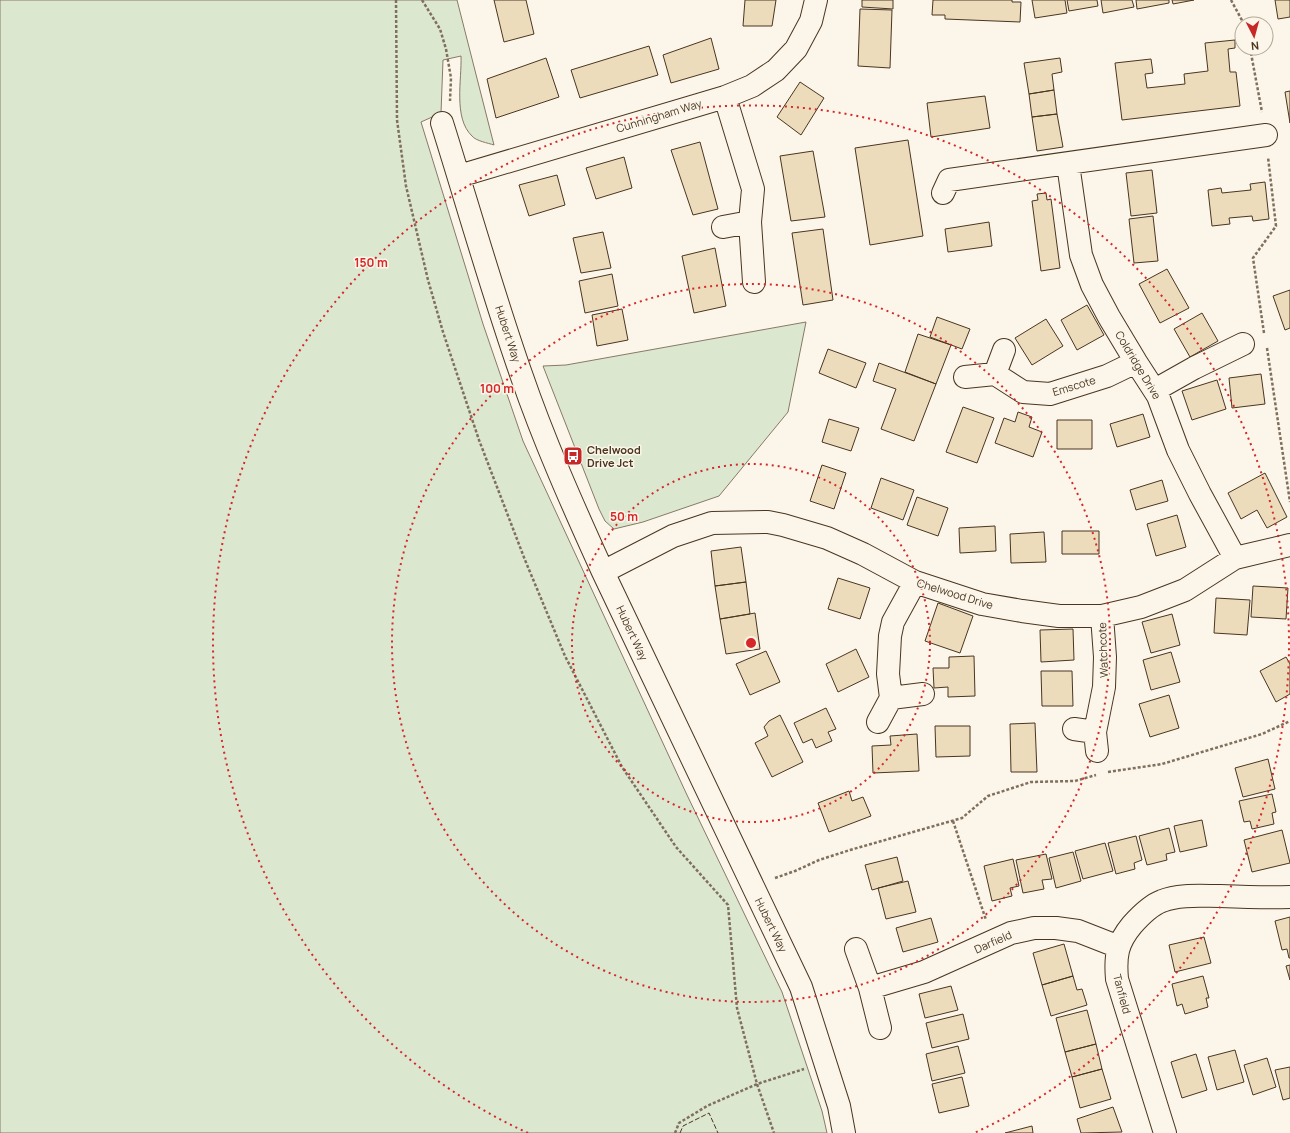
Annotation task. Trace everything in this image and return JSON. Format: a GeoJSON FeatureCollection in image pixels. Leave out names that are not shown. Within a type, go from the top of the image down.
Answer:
{"type":"FeatureCollection","features":[{"type":"Feature","properties":{"kind":"street","name":"Cunningham Way"},"geometry":{"type":"LineString","coordinates":[[459,176],[726,97],[752,86],[776,70],[796,49],[811,21],[816,0]]}},
{"type":"Feature","properties":{"kind":"street"},"geometry":{"type":"LineString","coordinates":[[726,97],[753,189],[750,222],[754,282]]}},
{"type":"Feature","properties":{"kind":"street","name":"Hubert Way"},"geometry":{"type":"LineString","coordinates":[[442,123],[521,374],[559,473],[603,572],[801,987],[839,1106],[844,1133]]}},
{"type":"Feature","properties":{"kind":"street"},"geometry":{"type":"LineString","coordinates":[[943,193],[949,180],[1266,135]]}},
{"type":"Feature","properties":{"kind":"street","name":"Coldridge Drive"},"geometry":{"type":"LineString","coordinates":[[1068,164],[1081,255],[1092,285],[1109,317],[1161,401],[1178,450],[1203,500],[1235,558]]}},
{"type":"Feature","properties":{"kind":"street"},"geometry":{"type":"LineString","coordinates":[[723,227],[750,222]]}},
{"type":"Feature","properties":{"kind":"street"},"geometry":{"type":"LineString","coordinates":[[1155,390],[1194,368],[1244,344]]}},
{"type":"Feature","properties":{"kind":"street"},"geometry":{"type":"LineString","coordinates":[[966,377],[995,374],[1004,350]]}},
{"type":"Feature","properties":{"kind":"street","name":"Emscote"},"geometry":{"type":"LineString","coordinates":[[995,374],[1023,392],[1050,394],[1107,376],[1136,362]]}},
{"type":"Feature","properties":{"kind":"street","name":"Chelwood Drive"},"geometry":{"type":"LineString","coordinates":[[603,572],[673,536],[712,523],[768,522],[827,538],[863,554],[915,582],[982,604],[1059,616],[1102,616],[1141,607],[1185,590],[1235,558],[1290,545]]}},
{"type":"Feature","properties":{"kind":"street"},"geometry":{"type":"LineString","coordinates":[[878,722],[891,698],[888,674],[890,636],[894,622],[915,582]]}},
{"type":"Feature","properties":{"kind":"street","name":"Watchcote"},"geometry":{"type":"LineString","coordinates":[[1088,737],[1104,687],[1105,657],[1102,616]]}},
{"type":"Feature","properties":{"kind":"street"},"geometry":{"type":"LineString","coordinates":[[891,698],[922,694]]}},
{"type":"Feature","properties":{"kind":"street","name":"Tanfield"},"geometry":{"type":"LineString","coordinates":[[1164,1133],[1117,979],[1115,964],[1119,947],[1125,934],[1135,921],[1147,910],[1163,900],[1187,896],[1290,897]]}},
{"type":"Feature","properties":{"kind":"street","name":"Darfield"},"geometry":{"type":"LineString","coordinates":[[870,988],[924,972],[1012,933],[1034,928],[1056,928],[1078,931],[1119,947]]}},
{"type":"Feature","properties":{"kind":"street"},"geometry":{"type":"LineString","coordinates":[[856,950],[870,988],[880,1028]]}},
{"type":"Feature","properties":{"kind":"path"},"geometry":{"type":"LineString","coordinates":[[396,0],[397,120],[406,186],[430,288],[479,440],[525,560],[565,656],[622,767],[676,847],[728,905],[738,1008],[757,1084],[774,1133]]}},
{"type":"Feature","properties":{"kind":"path"},"geometry":{"type":"LineString","coordinates":[[422,0],[440,29],[446,49],[451,78],[449,93],[450,108],[442,123]]}},
{"type":"Feature","properties":{"kind":"path"},"geometry":{"type":"LineString","coordinates":[[1231,0],[1240,16]]}},
{"type":"Feature","properties":{"kind":"path"},"geometry":{"type":"LineString","coordinates":[[1251,56],[1266,135],[1276,226],[1253,258],[1265,337]]}},
{"type":"Feature","properties":{"kind":"path"},"geometry":{"type":"LineString","coordinates":[[1266,345],[1290,502]]}},
{"type":"Feature","properties":{"kind":"path"},"geometry":{"type":"LineString","coordinates":[[1107,772],[1162,764],[1262,734],[1290,721]]}},
{"type":"Feature","properties":{"kind":"path"},"geometry":{"type":"LineString","coordinates":[[753,886],[788,874],[819,860],[962,818],[988,796],[1031,782],[1075,781],[1101,774]]}},
{"type":"Feature","properties":{"kind":"path"},"geometry":{"type":"LineString","coordinates":[[953,821],[994,941]]}},
{"type":"Feature","properties":{"kind":"path"},"geometry":{"type":"LineString","coordinates":[[675,1133],[679,1123],[707,1106],[757,1084],[825,1062]]}},
{"type":"Feature","properties":{"kind":"green space"},"geometry":{"type":"Polygon","coordinates":[[[0,0],[457,0],[494,145],[474,138],[466,128],[462,119],[460,109],[461,56],[443,60],[441,113],[421,122],[483,324],[523,441],[687,795],[782,992],[822,1111],[827,1133],[0,1133],[0,0]]]}},
{"type":"Feature","properties":{"kind":"green space"},"geometry":{"type":"Polygon","coordinates":[[[806,322],[788,412],[719,496],[643,522],[614,529],[605,521],[543,366],[566,365],[806,322]]]}},
{"type":"Feature","properties":{"kind":"building"},"geometry":{"type":"Polygon","coordinates":[[[494,0],[526,0],[534,34],[504,42],[494,0]]]}},
{"type":"Feature","properties":{"kind":"building"},"geometry":{"type":"Polygon","coordinates":[[[745,0],[776,0],[772,26],[743,26],[745,0]]]}},
{"type":"Feature","properties":{"kind":"building"},"geometry":{"type":"Polygon","coordinates":[[[862,0],[893,0],[893,9],[862,7],[862,0]]]}},
{"type":"Feature","properties":{"kind":"building"},"geometry":{"type":"Polygon","coordinates":[[[933,0],[1012,0],[1012,2],[1021,2],[1020,22],[945,19],[945,15],[932,15],[933,0]]]}},
{"type":"Feature","properties":{"kind":"building"},"geometry":{"type":"Polygon","coordinates":[[[1032,0],[1065,0],[1067,13],[1035,18],[1032,0]]]}},
{"type":"Feature","properties":{"kind":"building"},"geometry":{"type":"Polygon","coordinates":[[[1067,0],[1097,0],[1098,6],[1069,11],[1067,0]]]}},
{"type":"Feature","properties":{"kind":"building"},"geometry":{"type":"Polygon","coordinates":[[[1101,0],[1132,0],[1134,7],[1103,13],[1101,0]]]}},
{"type":"Feature","properties":{"kind":"building"},"geometry":{"type":"Polygon","coordinates":[[[1136,0],[1169,0],[1169,3],[1137,9],[1136,0]]]}},
{"type":"Feature","properties":{"kind":"building"},"geometry":{"type":"Polygon","coordinates":[[[1172,0],[1194,0],[1173,4],[1172,0]]]}},
{"type":"Feature","properties":{"kind":"building"},"geometry":{"type":"Polygon","coordinates":[[[1275,0],[1290,0],[1290,17],[1278,19],[1275,0]]]}},
{"type":"Feature","properties":{"kind":"building"},"geometry":{"type":"Polygon","coordinates":[[[860,9],[892,10],[890,68],[858,66],[860,9]]]}},
{"type":"Feature","properties":{"kind":"building"},"geometry":{"type":"Polygon","coordinates":[[[711,38],[719,69],[671,83],[663,55],[711,38]]]}},
{"type":"Feature","properties":{"kind":"building"},"geometry":{"type":"Polygon","coordinates":[[[1234,40],[1234,48],[1228,49],[1230,72],[1236,72],[1240,106],[1122,120],[1115,63],[1151,59],[1153,73],[1145,74],[1147,88],[1185,84],[1184,74],[1208,71],[1205,43],[1234,40]]]}},
{"type":"Feature","properties":{"kind":"building"},"geometry":{"type":"Polygon","coordinates":[[[649,46],[658,75],[580,98],[571,70],[649,46]]]}},
{"type":"Feature","properties":{"kind":"building"},"geometry":{"type":"Polygon","coordinates":[[[546,58],[559,97],[496,118],[487,79],[546,58]]]}},
{"type":"Feature","properties":{"kind":"building"},"geometry":{"type":"Polygon","coordinates":[[[1060,58],[1062,72],[1052,74],[1054,90],[1029,94],[1024,63],[1060,58]]]}},
{"type":"Feature","properties":{"kind":"building"},"geometry":{"type":"Polygon","coordinates":[[[800,82],[824,98],[801,135],[777,117],[800,82]]]}},
{"type":"Feature","properties":{"kind":"building"},"geometry":{"type":"Polygon","coordinates":[[[1054,90],[1057,114],[1032,117],[1029,94],[1054,90]]]}},
{"type":"Feature","properties":{"kind":"building"},"geometry":{"type":"Polygon","coordinates":[[[1290,91],[1290,123],[1285,92],[1290,91]]]}},
{"type":"Feature","properties":{"kind":"building"},"geometry":{"type":"Polygon","coordinates":[[[985,96],[990,128],[931,137],[927,103],[985,96]]]}},
{"type":"Feature","properties":{"kind":"building"},"geometry":{"type":"Polygon","coordinates":[[[1057,114],[1063,147],[1037,151],[1032,117],[1057,114]]]}},
{"type":"Feature","properties":{"kind":"building"},"geometry":{"type":"Polygon","coordinates":[[[908,140],[923,236],[870,245],[855,148],[908,140]]]}},
{"type":"Feature","properties":{"kind":"building"},"geometry":{"type":"Polygon","coordinates":[[[700,142],[718,209],[693,215],[671,150],[700,142]]]}},
{"type":"Feature","properties":{"kind":"building"},"geometry":{"type":"Polygon","coordinates":[[[813,151],[825,217],[791,221],[780,156],[813,151]]]}},
{"type":"Feature","properties":{"kind":"building"},"geometry":{"type":"Polygon","coordinates":[[[624,157],[632,188],[596,199],[586,168],[624,157]]]}},
{"type":"Feature","properties":{"kind":"building"},"geometry":{"type":"Polygon","coordinates":[[[1152,170],[1157,213],[1131,216],[1126,173],[1152,170]]]}},
{"type":"Feature","properties":{"kind":"building"},"geometry":{"type":"Polygon","coordinates":[[[557,175],[565,205],[529,216],[519,185],[557,175]]]}},
{"type":"Feature","properties":{"kind":"building"},"geometry":{"type":"Polygon","coordinates":[[[1265,182],[1269,219],[1253,221],[1252,216],[1229,218],[1230,224],[1212,226],[1208,190],[1221,188],[1222,193],[1251,190],[1250,184],[1265,182]]]}},
{"type":"Feature","properties":{"kind":"building"},"geometry":{"type":"Polygon","coordinates":[[[1046,193],[1047,200],[1051,199],[1060,268],[1041,271],[1032,201],[1038,200],[1037,194],[1046,193]]]}},
{"type":"Feature","properties":{"kind":"building"},"geometry":{"type":"Polygon","coordinates":[[[1153,216],[1158,261],[1134,263],[1129,219],[1153,216]]]}},
{"type":"Feature","properties":{"kind":"building"},"geometry":{"type":"Polygon","coordinates":[[[989,222],[992,246],[948,252],[945,229],[989,222]]]}},
{"type":"Feature","properties":{"kind":"building"},"geometry":{"type":"Polygon","coordinates":[[[823,229],[833,300],[803,305],[792,233],[823,229]]]}},
{"type":"Feature","properties":{"kind":"building"},"geometry":{"type":"Polygon","coordinates":[[[603,232],[611,268],[581,273],[573,238],[603,232]]]}},
{"type":"Feature","properties":{"kind":"building"},"geometry":{"type":"Polygon","coordinates":[[[715,248],[726,306],[694,313],[682,256],[715,248]]]}},
{"type":"Feature","properties":{"kind":"building"},"geometry":{"type":"Polygon","coordinates":[[[1167,269],[1189,308],[1160,323],[1139,284],[1167,269]]]}},
{"type":"Feature","properties":{"kind":"building"},"geometry":{"type":"Polygon","coordinates":[[[612,274],[618,306],[585,313],[579,281],[612,274]]]}},
{"type":"Feature","properties":{"kind":"building"},"geometry":{"type":"Polygon","coordinates":[[[1290,290],[1290,328],[1285,330],[1273,296],[1290,290]]]}},
{"type":"Feature","properties":{"kind":"building"},"geometry":{"type":"Polygon","coordinates":[[[1087,305],[1104,335],[1077,350],[1061,320],[1087,305]]]}},
{"type":"Feature","properties":{"kind":"building"},"geometry":{"type":"Polygon","coordinates":[[[622,309],[628,340],[597,346],[592,315],[622,309]]]}},
{"type":"Feature","properties":{"kind":"building"},"geometry":{"type":"Polygon","coordinates":[[[1202,313],[1218,341],[1190,357],[1174,329],[1202,313]]]}},
{"type":"Feature","properties":{"kind":"building"},"geometry":{"type":"Polygon","coordinates":[[[937,317],[970,329],[962,349],[930,337],[937,317]]]}},
{"type":"Feature","properties":{"kind":"building"},"geometry":{"type":"Polygon","coordinates":[[[1046,319],[1063,346],[1032,365],[1015,338],[1046,319]]]}},
{"type":"Feature","properties":{"kind":"building"},"geometry":{"type":"Polygon","coordinates":[[[918,334],[951,345],[936,384],[905,372],[918,334]]]}},
{"type":"Feature","properties":{"kind":"building"},"geometry":{"type":"Polygon","coordinates":[[[828,349],[866,363],[856,388],[819,373],[828,349]]]}},
{"type":"Feature","properties":{"kind":"building"},"geometry":{"type":"Polygon","coordinates":[[[879,363],[936,384],[914,441],[881,429],[896,389],[873,381],[879,363]]]}},
{"type":"Feature","properties":{"kind":"building"},"geometry":{"type":"Polygon","coordinates":[[[1261,374],[1265,404],[1232,408],[1229,378],[1261,374]]]}},
{"type":"Feature","properties":{"kind":"building"},"geometry":{"type":"Polygon","coordinates":[[[1217,380],[1226,409],[1192,420],[1182,391],[1217,380]]]}},
{"type":"Feature","properties":{"kind":"building"},"geometry":{"type":"Polygon","coordinates":[[[963,407],[994,418],[977,463],[946,452],[963,407]]]}},
{"type":"Feature","properties":{"kind":"building"},"geometry":{"type":"Polygon","coordinates":[[[1018,412],[1032,417],[1029,427],[1042,432],[1033,457],[995,443],[1004,418],[1015,422],[1018,412]]]}},
{"type":"Feature","properties":{"kind":"building"},"geometry":{"type":"Polygon","coordinates":[[[1143,414],[1150,437],[1117,447],[1110,424],[1143,414]]]}},
{"type":"Feature","properties":{"kind":"building"},"geometry":{"type":"Polygon","coordinates":[[[829,419],[859,428],[851,451],[822,442],[829,419]]]}},
{"type":"Feature","properties":{"kind":"building"},"geometry":{"type":"Polygon","coordinates":[[[1057,420],[1092,420],[1092,449],[1057,449],[1057,420]]]}},
{"type":"Feature","properties":{"kind":"building"},"geometry":{"type":"Polygon","coordinates":[[[822,465],[846,473],[834,509],[810,501],[822,465]]]}},
{"type":"Feature","properties":{"kind":"building"},"geometry":{"type":"Polygon","coordinates":[[[1265,473],[1287,517],[1267,528],[1257,510],[1241,519],[1228,493],[1265,473]]]}},
{"type":"Feature","properties":{"kind":"building"},"geometry":{"type":"Polygon","coordinates":[[[881,478],[914,490],[903,520],[871,508],[881,478]]]}},
{"type":"Feature","properties":{"kind":"building"},"geometry":{"type":"Polygon","coordinates":[[[1162,480],[1168,501],[1136,510],[1130,490],[1162,480]]]}},
{"type":"Feature","properties":{"kind":"building"},"geometry":{"type":"Polygon","coordinates":[[[917,497],[948,508],[938,536],[907,525],[917,497]]]}},
{"type":"Feature","properties":{"kind":"building"},"geometry":{"type":"Polygon","coordinates":[[[1177,515],[1186,547],[1156,556],[1147,524],[1177,515]]]}},
{"type":"Feature","properties":{"kind":"building"},"geometry":{"type":"Polygon","coordinates":[[[995,526],[996,551],[960,553],[959,528],[995,526]]]}},
{"type":"Feature","properties":{"kind":"building"},"geometry":{"type":"Polygon","coordinates":[[[1062,531],[1099,531],[1099,554],[1062,554],[1062,531]]]}},
{"type":"Feature","properties":{"kind":"building"},"geometry":{"type":"Polygon","coordinates":[[[1044,532],[1046,562],[1011,563],[1010,534],[1044,532]]]}},
{"type":"Feature","properties":{"kind":"building"},"geometry":{"type":"Polygon","coordinates":[[[741,547],[746,582],[715,586],[711,551],[741,547]]]}},
{"type":"Feature","properties":{"kind":"building"},"geometry":{"type":"Polygon","coordinates":[[[838,578],[870,588],[860,619],[828,609],[838,578]]]}},
{"type":"Feature","properties":{"kind":"building"},"geometry":{"type":"Polygon","coordinates":[[[746,582],[750,614],[720,619],[715,586],[746,582]]]}},
{"type":"Feature","properties":{"kind":"building"},"geometry":{"type":"Polygon","coordinates":[[[1253,586],[1288,588],[1286,619],[1251,617],[1253,586]]]}},
{"type":"Feature","properties":{"kind":"building"},"geometry":{"type":"Polygon","coordinates":[[[1216,598],[1250,600],[1247,635],[1214,633],[1216,598]]]}},
{"type":"Feature","properties":{"kind":"building"},"geometry":{"type":"Polygon","coordinates":[[[938,603],[973,616],[960,653],[925,641],[938,603]]]}},
{"type":"Feature","properties":{"kind":"building"},"geometry":{"type":"Polygon","coordinates":[[[755,613],[760,649],[726,654],[720,619],[755,613]]]}},
{"type":"Feature","properties":{"kind":"building"},"geometry":{"type":"Polygon","coordinates":[[[1172,614],[1180,645],[1151,653],[1142,622],[1172,614]]]}},
{"type":"Feature","properties":{"kind":"building"},"geometry":{"type":"Polygon","coordinates":[[[1073,629],[1074,660],[1041,662],[1040,630],[1073,629]]]}},
{"type":"Feature","properties":{"kind":"building"},"geometry":{"type":"Polygon","coordinates":[[[856,649],[869,677],[838,692],[826,664],[856,649]]]}},
{"type":"Feature","properties":{"kind":"building"},"geometry":{"type":"Polygon","coordinates":[[[766,651],[780,682],[750,695],[736,664],[766,651]]]}},
{"type":"Feature","properties":{"kind":"building"},"geometry":{"type":"Polygon","coordinates":[[[1171,652],[1180,682],[1151,690],[1143,660],[1171,652]]]}},
{"type":"Feature","properties":{"kind":"building"},"geometry":{"type":"Polygon","coordinates":[[[974,656],[975,696],[948,697],[948,687],[934,688],[933,668],[949,668],[949,657],[974,656]]]}},
{"type":"Feature","properties":{"kind":"building"},"geometry":{"type":"Polygon","coordinates":[[[1286,657],[1290,664],[1290,694],[1276,702],[1260,671],[1286,657]]]}},
{"type":"Feature","properties":{"kind":"building"},"geometry":{"type":"Polygon","coordinates":[[[1041,671],[1072,671],[1073,706],[1042,706],[1041,671]]]}},
{"type":"Feature","properties":{"kind":"building"},"geometry":{"type":"Polygon","coordinates":[[[1169,695],[1179,728],[1150,737],[1139,704],[1169,695]]]}},
{"type":"Feature","properties":{"kind":"building"},"geometry":{"type":"Polygon","coordinates":[[[826,708],[836,729],[828,732],[832,741],[816,748],[812,739],[803,743],[794,723],[826,708]]]}},
{"type":"Feature","properties":{"kind":"building"},"geometry":{"type":"Polygon","coordinates":[[[780,715],[803,762],[772,777],[755,743],[768,736],[764,727],[769,721],[780,715]]]}},
{"type":"Feature","properties":{"kind":"building"},"geometry":{"type":"Polygon","coordinates":[[[1035,723],[1037,772],[1011,772],[1010,724],[1035,723]]]}},
{"type":"Feature","properties":{"kind":"building"},"geometry":{"type":"Polygon","coordinates":[[[935,726],[970,726],[970,756],[936,757],[935,726]]]}},
{"type":"Feature","properties":{"kind":"building"},"geometry":{"type":"Polygon","coordinates":[[[917,734],[919,771],[873,773],[872,746],[891,745],[890,736],[917,734]]]}},
{"type":"Feature","properties":{"kind":"building"},"geometry":{"type":"Polygon","coordinates":[[[1268,759],[1275,789],[1243,797],[1235,768],[1268,759]]]}},
{"type":"Feature","properties":{"kind":"building"},"geometry":{"type":"Polygon","coordinates":[[[849,791],[852,801],[863,797],[871,816],[829,832],[818,803],[849,791]]]}},
{"type":"Feature","properties":{"kind":"building"},"geometry":{"type":"Polygon","coordinates":[[[1272,794],[1276,812],[1272,813],[1274,824],[1252,829],[1250,821],[1244,822],[1239,801],[1272,794]]]}},
{"type":"Feature","properties":{"kind":"building"},"geometry":{"type":"Polygon","coordinates":[[[1202,820],[1207,846],[1180,852],[1174,826],[1202,820]]]}},
{"type":"Feature","properties":{"kind":"building"},"geometry":{"type":"Polygon","coordinates":[[[1169,828],[1175,852],[1166,854],[1167,860],[1147,865],[1139,836],[1169,828]]]}},
{"type":"Feature","properties":{"kind":"building"},"geometry":{"type":"Polygon","coordinates":[[[1282,830],[1290,863],[1252,872],[1244,840],[1282,830]]]}},
{"type":"Feature","properties":{"kind":"building"},"geometry":{"type":"Polygon","coordinates":[[[1136,836],[1142,860],[1134,863],[1135,869],[1116,874],[1108,843],[1136,836]]]}},
{"type":"Feature","properties":{"kind":"building"},"geometry":{"type":"Polygon","coordinates":[[[1105,843],[1113,871],[1083,879],[1075,851],[1105,843]]]}},
{"type":"Feature","properties":{"kind":"building"},"geometry":{"type":"Polygon","coordinates":[[[1073,852],[1081,881],[1056,888],[1049,858],[1073,852]]]}},
{"type":"Feature","properties":{"kind":"building"},"geometry":{"type":"Polygon","coordinates":[[[1046,854],[1052,879],[1042,880],[1044,889],[1023,893],[1016,860],[1046,854]]]}},
{"type":"Feature","properties":{"kind":"building"},"geometry":{"type":"Polygon","coordinates":[[[897,857],[903,881],[872,890],[865,865],[897,857]]]}},
{"type":"Feature","properties":{"kind":"building"},"geometry":{"type":"Polygon","coordinates":[[[1013,859],[1019,886],[1010,888],[1012,896],[992,901],[984,866],[1013,859]]]}},
{"type":"Feature","properties":{"kind":"building"},"geometry":{"type":"Polygon","coordinates":[[[908,881],[916,912],[886,919],[878,888],[908,881]]]}},
{"type":"Feature","properties":{"kind":"building"},"geometry":{"type":"Polygon","coordinates":[[[1290,917],[1289,958],[1287,949],[1282,950],[1275,921],[1290,917]]]}},
{"type":"Feature","properties":{"kind":"building"},"geometry":{"type":"Polygon","coordinates":[[[931,918],[938,942],[903,952],[896,928],[931,918]]]}},
{"type":"Feature","properties":{"kind":"building"},"geometry":{"type":"Polygon","coordinates":[[[1204,937],[1211,963],[1175,972],[1169,945],[1204,937]]]}},
{"type":"Feature","properties":{"kind":"building"},"geometry":{"type":"Polygon","coordinates":[[[1064,944],[1073,976],[1042,985],[1033,953],[1064,944]]]}},
{"type":"Feature","properties":{"kind":"building"},"geometry":{"type":"Polygon","coordinates":[[[1290,965],[1290,980],[1286,966],[1290,965]]]}},
{"type":"Feature","properties":{"kind":"building"},"geometry":{"type":"Polygon","coordinates":[[[1073,976],[1077,990],[1082,989],[1087,1005],[1051,1016],[1042,985],[1073,976]]]}},
{"type":"Feature","properties":{"kind":"building"},"geometry":{"type":"Polygon","coordinates":[[[1203,976],[1209,998],[1206,998],[1208,1007],[1185,1014],[1182,1004],[1177,1006],[1172,984],[1203,976]]]}},
{"type":"Feature","properties":{"kind":"building"},"geometry":{"type":"Polygon","coordinates":[[[951,986],[958,1010],[925,1018],[919,994],[951,986]]]}},
{"type":"Feature","properties":{"kind":"building"},"geometry":{"type":"Polygon","coordinates":[[[1087,1010],[1096,1044],[1065,1052],[1056,1018],[1087,1010]]]}},
{"type":"Feature","properties":{"kind":"building"},"geometry":{"type":"Polygon","coordinates":[[[963,1014],[969,1039],[932,1048],[926,1023],[963,1014]]]}},
{"type":"Feature","properties":{"kind":"building"},"geometry":{"type":"Polygon","coordinates":[[[1096,1044],[1102,1069],[1072,1077],[1065,1052],[1096,1044]]]}},
{"type":"Feature","properties":{"kind":"building"},"geometry":{"type":"Polygon","coordinates":[[[958,1046],[965,1073],[932,1081],[926,1054],[958,1046]]]}},
{"type":"Feature","properties":{"kind":"building"},"geometry":{"type":"Polygon","coordinates":[[[1235,1050],[1244,1082],[1217,1090],[1208,1057],[1235,1050]]]}},
{"type":"Feature","properties":{"kind":"building"},"geometry":{"type":"Polygon","coordinates":[[[1196,1054],[1207,1090],[1182,1098],[1171,1062],[1196,1054]]]}},
{"type":"Feature","properties":{"kind":"building"},"geometry":{"type":"Polygon","coordinates":[[[1267,1058],[1276,1087],[1253,1095],[1244,1065],[1267,1058]]]}},
{"type":"Feature","properties":{"kind":"building"},"geometry":{"type":"Polygon","coordinates":[[[1290,1067],[1290,1098],[1283,1100],[1275,1070],[1290,1067]]]}},
{"type":"Feature","properties":{"kind":"building"},"geometry":{"type":"Polygon","coordinates":[[[1102,1069],[1111,1099],[1080,1108],[1072,1077],[1102,1069]]]}},
{"type":"Feature","properties":{"kind":"building"},"geometry":{"type":"Polygon","coordinates":[[[962,1077],[969,1106],[939,1113],[932,1084],[962,1077]]]}},
{"type":"Feature","properties":{"kind":"building"},"geometry":{"type":"Polygon","coordinates":[[[1113,1107],[1122,1132],[1081,1133],[1077,1119],[1113,1107]]]}},
{"type":"Feature","properties":{"kind":"building"},"geometry":{"type":"Polygon","coordinates":[[[1032,1126],[1033,1133],[1005,1133],[1032,1126]]]}},
{"type":"Feature","properties":{"kind":"fence"},"geometry":{"type":"LineString","coordinates":[[680,1133],[683,1126],[709,1113],[718,1133]]}},
{"type":"Feature","properties":{"kind":"place","name":"Chelwood Drive Jct"},"geometry":{"type":"Point","coordinates":[573,456]}}]}
